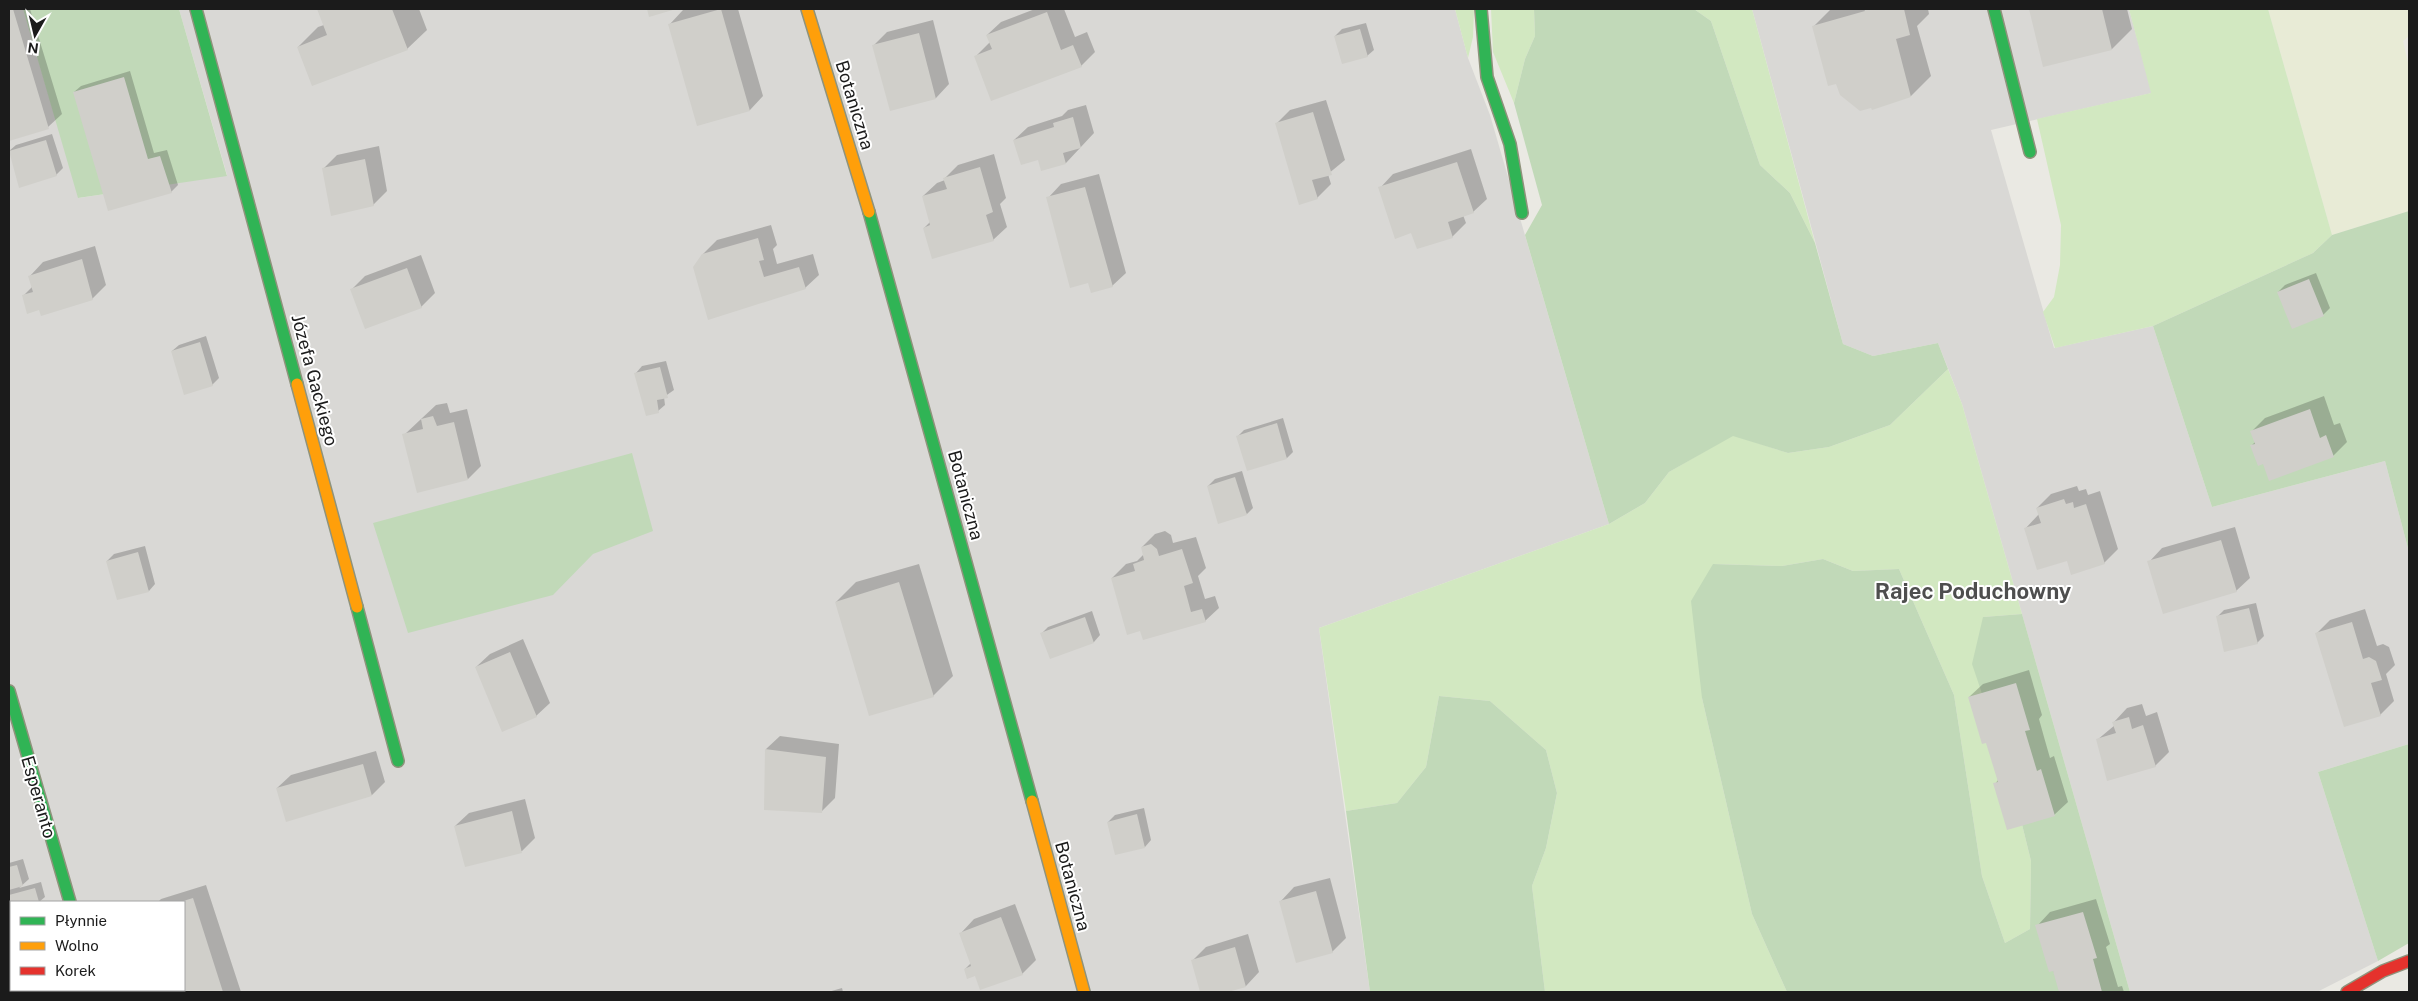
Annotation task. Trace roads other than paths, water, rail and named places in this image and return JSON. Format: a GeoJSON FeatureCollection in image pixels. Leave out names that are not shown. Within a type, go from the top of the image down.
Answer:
{"type":"FeatureCollection","features":[{"type":"Feature","properties":{"kind":"street","name":"Józefa Gackiego"},"geometry":{"type":"LineString","coordinates":[[196,9],[398,761]]}},
{"type":"Feature","properties":{"kind":"street","name":"Botaniczna"},"geometry":{"type":"LineString","coordinates":[[807,9],[882,254],[1084,992]]}},
{"type":"Feature","properties":{"kind":"street"},"geometry":{"type":"LineString","coordinates":[[1481,9],[1487,77],[1510,144],[1522,213]]}},
{"type":"Feature","properties":{"kind":"street"},"geometry":{"type":"LineString","coordinates":[[1994,9],[2030,152]]}},
{"type":"Feature","properties":{"kind":"street","name":"Esperanto"},"geometry":{"type":"LineString","coordinates":[[9,691],[70,901]]}},
{"type":"Feature","properties":{"kind":"street"},"geometry":{"type":"LineString","coordinates":[[2348,992],[2383,971],[2409,961]]}},
{"type":"Feature","properties":{"kind":"district","name":"Rajec Poduchowny"},"geometry":{"type":"Point","coordinates":[1973,591]}}]}
